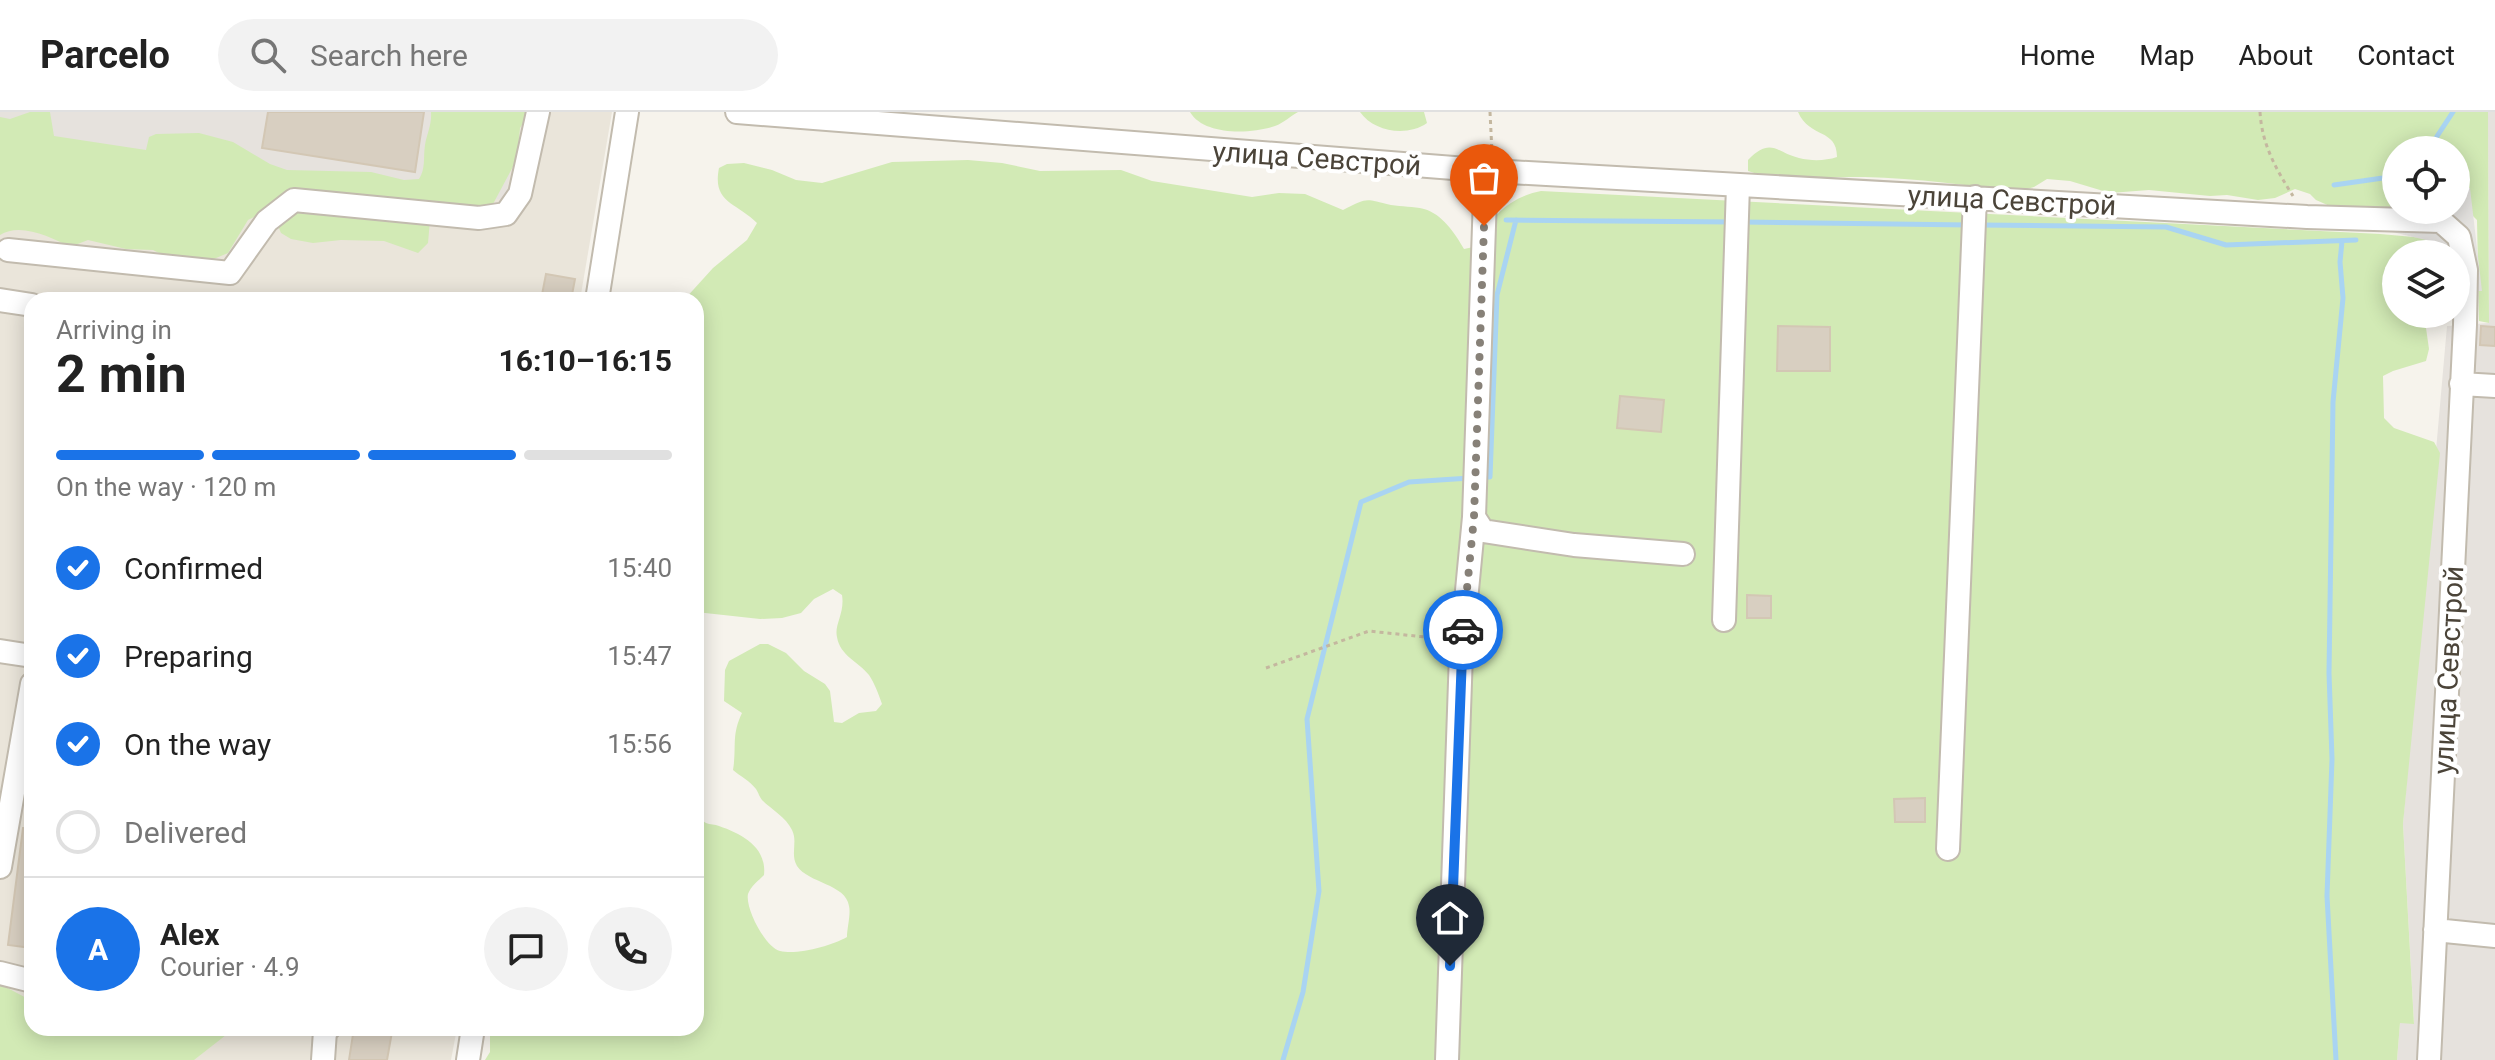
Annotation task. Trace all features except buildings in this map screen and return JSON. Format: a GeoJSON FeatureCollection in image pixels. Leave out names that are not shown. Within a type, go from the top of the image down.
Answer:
{"type":"FeatureCollection","features":[{"type":"Feature","properties":{"kind":"street"},"geometry":{"type":"LineString","coordinates":[[8,250],[230,273],[267,221],[294,200],[479,218],[506,214],[520,194],[538,112]]}},
{"type":"Feature","properties":{"kind":"street"},"geometry":{"type":"LineString","coordinates":[[598,292],[627,112]]}},
{"type":"Feature","properties":{"kind":"street","name":"улица Севстрой"},"geometry":{"type":"LineString","coordinates":[[737,112],[1492,171],[2307,217],[2441,221],[2459,237],[2466,270],[2429,1060]]}},
{"type":"Feature","properties":{"kind":"street"},"geometry":{"type":"LineString","coordinates":[[1447,1060],[1462,640],[1474,517],[1485,197],[1492,171]]}},
{"type":"Feature","properties":{"kind":"street"},"geometry":{"type":"LineString","coordinates":[[1724,620],[1738,185]]}},
{"type":"Feature","properties":{"kind":"street"},"geometry":{"type":"LineString","coordinates":[[1948,849],[1975,197]]}},
{"type":"Feature","properties":{"kind":"street"},"geometry":{"type":"LineString","coordinates":[[0,300],[24,304]]}},
{"type":"Feature","properties":{"kind":"street"},"geometry":{"type":"LineString","coordinates":[[2461,384],[2495,386]]}},
{"type":"Feature","properties":{"kind":"street"},"geometry":{"type":"LineString","coordinates":[[1474,517],[1483,531],[1574,545],[1683,554]]}},
{"type":"Feature","properties":{"kind":"street"},"geometry":{"type":"LineString","coordinates":[[0,651],[24,655]]}},
{"type":"Feature","properties":{"kind":"street"},"geometry":{"type":"LineString","coordinates":[[0,867],[24,732]]}},
{"type":"Feature","properties":{"kind":"street"},"geometry":{"type":"LineString","coordinates":[[2435,930],[2495,936]]}},
{"type":"Feature","properties":{"kind":"street"},"geometry":{"type":"LineString","coordinates":[[0,973],[24,979]]}},
{"type":"Feature","properties":{"kind":"street"},"geometry":{"type":"LineString","coordinates":[[323,1060],[325,1036]]}},
{"type":"Feature","properties":{"kind":"street"},"geometry":{"type":"LineString","coordinates":[[468,1060],[472,1036]]}},
{"type":"Feature","properties":{"kind":"path"},"geometry":{"type":"LineString","coordinates":[[1490,112],[1492,171]]}},
{"type":"Feature","properties":{"kind":"path"},"geometry":{"type":"LineString","coordinates":[[2260,112],[2262,136],[2275,167],[2307,217]]}},
{"type":"Feature","properties":{"kind":"path"},"geometry":{"type":"LineString","coordinates":[[1266,668],[1369,631],[1462,640]]}},
{"type":"Feature","properties":{"kind":"shaded area"},"geometry":{"type":"Polygon","coordinates":[[[0,112],[521,112],[505,200],[0,141],[0,112]]]}},
{"type":"Feature","properties":{"kind":"shaded area"},"geometry":{"type":"Polygon","coordinates":[[[521,112],[612,112],[581,292],[24,292],[24,1036],[456,1036],[451,1060],[0,1060],[0,141],[521,112]]]}},
{"type":"Feature","properties":{"kind":"shaded area"},"geometry":{"type":"Polygon","coordinates":[[[2488,112],[2495,112],[2495,1060],[2397,1060],[2400,1023],[2414,1023],[2403,824],[2447,328],[2470,328],[2470,324],[2489,323],[2488,112]]]}},
{"type":"Feature","properties":{"kind":"shaded area"},"geometry":{"type":"Polygon","coordinates":[[[2470,188],[2482,291],[2470,291],[2470,240],[2426,240],[2388,231],[2389,224],[2470,224],[2470,188]]]}},
{"type":"Feature","properties":{"kind":"green space"},"geometry":{"type":"Polygon","coordinates":[[[30,112],[50,112],[54,136],[146,150],[149,137],[156,134],[199,133],[233,142],[270,164],[287,170],[371,172],[404,180],[419,179],[421,175],[431,112],[530,112],[520,128],[517,159],[493,204],[487,208],[430,220],[428,243],[418,253],[384,241],[313,243],[291,239],[281,233],[276,221],[262,213],[248,220],[228,253],[209,261],[169,258],[153,250],[126,249],[88,240],[70,247],[26,230],[8,231],[0,235],[0,117],[10,119],[30,112]]]}},
{"type":"Feature","properties":{"kind":"green space"},"geometry":{"type":"Polygon","coordinates":[[[1190,112],[1298,112],[1275,126],[1254,131],[1229,131],[1206,125],[1190,112]]]}},
{"type":"Feature","properties":{"kind":"green space"},"geometry":{"type":"Polygon","coordinates":[[[1360,112],[1424,112],[1427,123],[1410,130],[1391,130],[1374,124],[1360,112]]]}},
{"type":"Feature","properties":{"kind":"green space"},"geometry":{"type":"Polygon","coordinates":[[[1798,112],[2488,112],[2489,323],[2479,321],[2477,220],[2470,214],[2470,136],[2382,136],[2382,209],[2332,207],[2295,189],[2275,198],[2258,200],[2149,190],[2110,193],[2070,181],[2047,179],[2020,191],[1904,179],[1790,177],[1748,171],[1748,160],[1768,148],[1808,160],[1837,157],[1833,142],[1803,120],[1798,112]]]}},
{"type":"Feature","properties":{"kind":"green space"},"geometry":{"type":"Polygon","coordinates":[[[968,160],[1040,171],[1121,170],[1152,181],[1252,197],[1279,193],[1305,194],[1343,210],[1367,200],[1420,208],[1431,211],[1442,220],[1464,249],[1483,245],[1490,225],[1503,209],[1521,197],[1541,191],[2436,239],[2382,240],[2382,328],[2426,328],[2429,349],[2426,361],[2383,376],[2384,418],[2394,428],[2434,442],[2440,453],[2403,824],[2414,1024],[2400,1023],[2397,1060],[485,1060],[490,1052],[490,1036],[704,1036],[704,822],[728,829],[757,849],[764,865],[764,875],[751,888],[748,900],[757,926],[774,948],[787,952],[805,951],[847,937],[849,909],[846,899],[834,888],[802,872],[794,857],[794,834],[789,825],[762,800],[754,786],[733,770],[735,735],[742,713],[724,701],[725,670],[729,661],[760,644],[768,644],[786,653],[804,671],[825,684],[830,691],[834,722],[842,723],[859,713],[876,711],[882,704],[869,675],[839,644],[836,632],[842,595],[833,589],[814,599],[801,613],[782,618],[760,619],[704,613],[704,292],[691,292],[713,268],[747,240],[757,223],[722,195],[719,168],[744,163],[796,180],[822,183],[892,162],[968,160]]]}},
{"type":"Feature","properties":{"kind":"green space"},"geometry":{"type":"Polygon","coordinates":[[[0,984],[24,997],[24,1036],[225,1036],[194,1060],[0,1060],[0,984]]]}},
{"type":"Feature","properties":{"kind":"waterway"},"geometry":{"type":"LineString","coordinates":[[2437,136],[2453,112]]}},
{"type":"Feature","properties":{"kind":"waterway"},"geometry":{"type":"LineString","coordinates":[[2334,185],[2382,178]]}},
{"type":"Feature","properties":{"kind":"waterway"},"geometry":{"type":"LineString","coordinates":[[1506,220],[1733,222]]}},
{"type":"Feature","properties":{"kind":"waterway"},"geometry":{"type":"LineString","coordinates":[[1480,477],[1490,477],[1497,295],[1516,220]]}},
{"type":"Feature","properties":{"kind":"waterway"},"geometry":{"type":"LineString","coordinates":[[1743,222],[1969,225]]}},
{"type":"Feature","properties":{"kind":"waterway"},"geometry":{"type":"LineString","coordinates":[[1979,225],[2166,227],[2226,245],[2356,240]]}},
{"type":"Feature","properties":{"kind":"waterway"},"geometry":{"type":"LineString","coordinates":[[2336,1060],[2327,896],[2332,759],[2329,673],[2333,402],[2343,298],[2342,241]]}},
{"type":"Feature","properties":{"kind":"waterway"},"geometry":{"type":"LineString","coordinates":[[1283,1060],[1303,992],[1319,891],[1307,719],[1361,502],[1409,482],[1470,478]]}},
{"type":"Feature","properties":{"kind":"way so far"},"geometry":{"type":"LineString","coordinates":[[1463,630],[1474,517],[1484,226]]}},
{"type":"Feature","properties":{"kind":"route"},"geometry":{"type":"LineString","coordinates":[[1450,966],[1463,630]]}}]}
